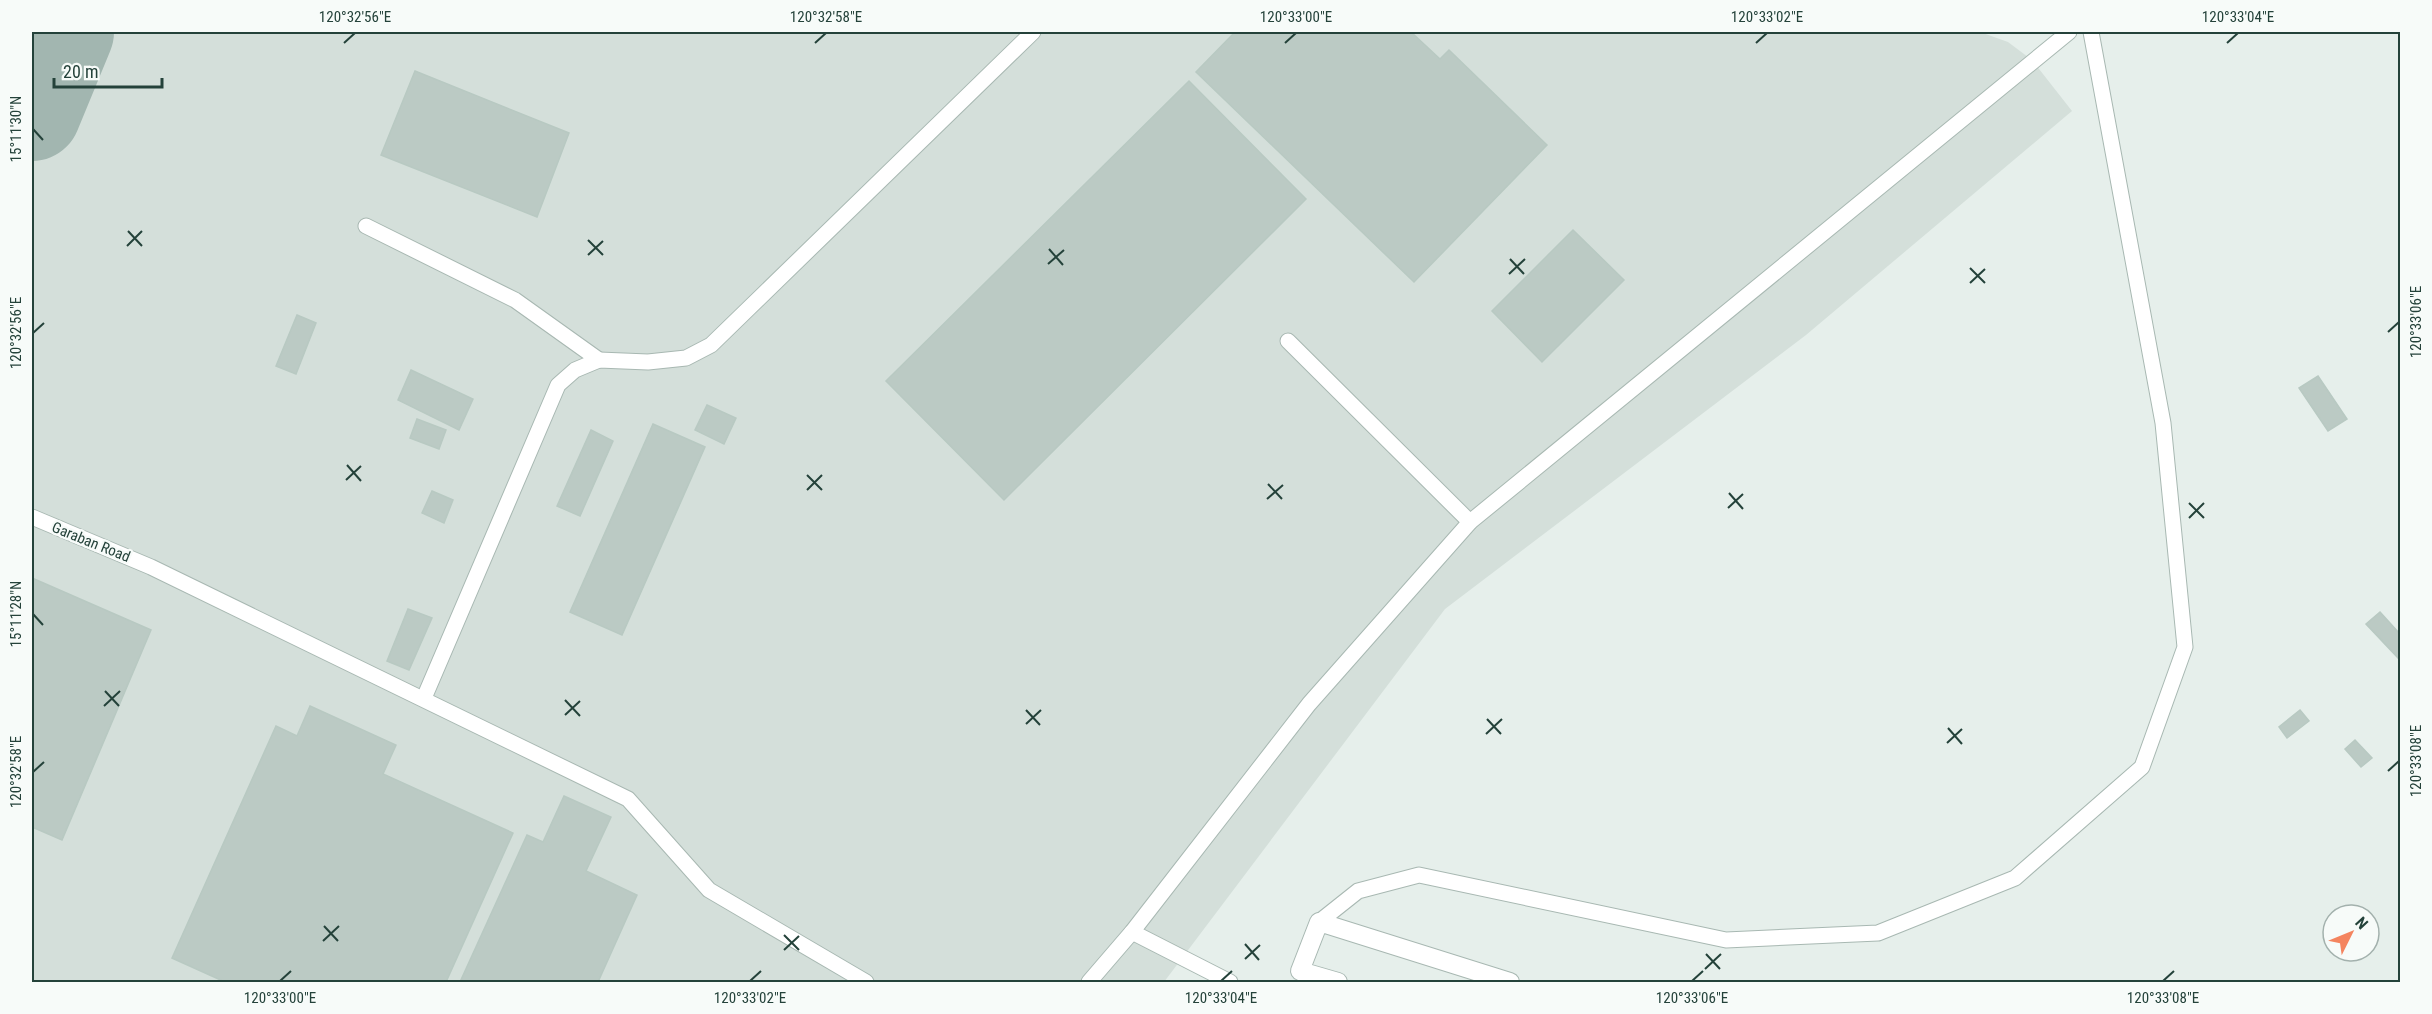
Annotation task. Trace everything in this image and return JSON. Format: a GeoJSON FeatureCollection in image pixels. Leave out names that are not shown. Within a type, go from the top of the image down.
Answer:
{"type":"FeatureCollection","features":[{"type":"Feature","properties":{"kind":"street"},"geometry":{"type":"LineString","coordinates":[[1338,982],[1300,977],[1319,922],[1510,982]]}},
{"type":"Feature","properties":{"kind":"lane"},"geometry":{"type":"LineString","coordinates":[[424,698],[558,385],[575,370],[599,360],[648,362],[686,358],[711,345],[1034,32]]}},
{"type":"Feature","properties":{"kind":"lane"},"geometry":{"type":"LineString","coordinates":[[1089,982],[1132,932],[1309,704],[1470,522],[2069,32]]}},
{"type":"Feature","properties":{"kind":"lane"},"geometry":{"type":"LineString","coordinates":[[1319,922],[1358,891],[1419,875],[1726,940],[1878,933],[2015,878],[2142,767],[2185,647],[2163,423],[2091,32]]}},
{"type":"Feature","properties":{"kind":"lane"},"geometry":{"type":"LineString","coordinates":[[366,226],[514,300],[599,360]]}},
{"type":"Feature","properties":{"kind":"lane"},"geometry":{"type":"LineString","coordinates":[[1288,341],[1470,522]]}},
{"type":"Feature","properties":{"kind":"lane","name":"Garaban Road"},"geometry":{"type":"LineString","coordinates":[[32,517],[151,567],[628,799],[709,890],[866,982]]}},
{"type":"Feature","properties":{"kind":"lane"},"geometry":{"type":"LineString","coordinates":[[1132,932],[1230,982]]}},
{"type":"Feature","properties":{"kind":"shaded area"},"geometry":{"type":"Polygon","coordinates":[[[32,32],[1980,32],[2008,42],[2032,60],[2072,111],[1806,335],[1445,609],[1164,982],[32,982],[32,32]]]}},
{"type":"Feature","properties":{"kind":"building"},"geometry":{"type":"Polygon","coordinates":[[[1235,32],[1411,32],[1440,59],[1449,50],[1547,145],[1414,282],[1196,72],[1235,32]]]}},
{"type":"Feature","properties":{"kind":"building"},"geometry":{"type":"Polygon","coordinates":[[[415,71],[569,133],[537,217],[381,155],[415,71]]]}},
{"type":"Feature","properties":{"kind":"building"},"geometry":{"type":"Polygon","coordinates":[[[1189,81],[1306,199],[1004,500],[886,381],[1189,81]]]}},
{"type":"Feature","properties":{"kind":"building"},"geometry":{"type":"Polygon","coordinates":[[[1573,230],[1624,280],[1542,362],[1492,311],[1573,230]]]}},
{"type":"Feature","properties":{"kind":"building"},"geometry":{"type":"Polygon","coordinates":[[[297,315],[316,323],[296,374],[276,366],[297,315]]]}},
{"type":"Feature","properties":{"kind":"building"},"geometry":{"type":"Polygon","coordinates":[[[411,370],[473,399],[459,430],[398,400],[411,370]]]}},
{"type":"Feature","properties":{"kind":"building"},"geometry":{"type":"Polygon","coordinates":[[[2318,376],[2347,419],[2328,431],[2299,388],[2318,376]]]}},
{"type":"Feature","properties":{"kind":"building"},"geometry":{"type":"Polygon","coordinates":[[[707,405],[736,418],[724,444],[695,430],[707,405]]]}},
{"type":"Feature","properties":{"kind":"building"},"geometry":{"type":"Polygon","coordinates":[[[417,419],[446,430],[439,449],[410,438],[417,419]]]}},
{"type":"Feature","properties":{"kind":"building"},"geometry":{"type":"Polygon","coordinates":[[[653,424],[705,447],[622,635],[570,612],[653,424]]]}},
{"type":"Feature","properties":{"kind":"building"},"geometry":{"type":"Polygon","coordinates":[[[591,430],[613,441],[580,516],[557,506],[591,430]]]}},
{"type":"Feature","properties":{"kind":"building"},"geometry":{"type":"Polygon","coordinates":[[[432,491],[453,500],[444,523],[422,513],[432,491]]]}},
{"type":"Feature","properties":{"kind":"building"},"geometry":{"type":"Polygon","coordinates":[[[32,578],[151,630],[62,840],[32,827],[32,578]]]}},
{"type":"Feature","properties":{"kind":"building"},"geometry":{"type":"Polygon","coordinates":[[[408,609],[432,618],[409,670],[387,661],[408,609]]]}},
{"type":"Feature","properties":{"kind":"building"},"geometry":{"type":"Polygon","coordinates":[[[2380,612],[2400,634],[2400,660],[2366,624],[2380,612]]]}},
{"type":"Feature","properties":{"kind":"building"},"geometry":{"type":"Polygon","coordinates":[[[310,706],[396,745],[383,774],[513,833],[446,982],[225,982],[172,958],[276,726],[297,736],[310,706]]]}},
{"type":"Feature","properties":{"kind":"building"},"geometry":{"type":"Polygon","coordinates":[[[2300,710],[2309,721],[2287,738],[2279,727],[2300,710]]]}},
{"type":"Feature","properties":{"kind":"building"},"geometry":{"type":"Polygon","coordinates":[[[2355,740],[2372,758],[2361,767],[2345,749],[2355,740]]]}},
{"type":"Feature","properties":{"kind":"building"},"geometry":{"type":"Polygon","coordinates":[[[564,796],[611,817],[586,871],[637,895],[598,982],[460,982],[527,835],[543,842],[564,796]]]}},
{"type":"Feature","properties":{"kind":"taxiway"},"geometry":{"type":"LineString","coordinates":[[32,112],[65,32]]}}]}
